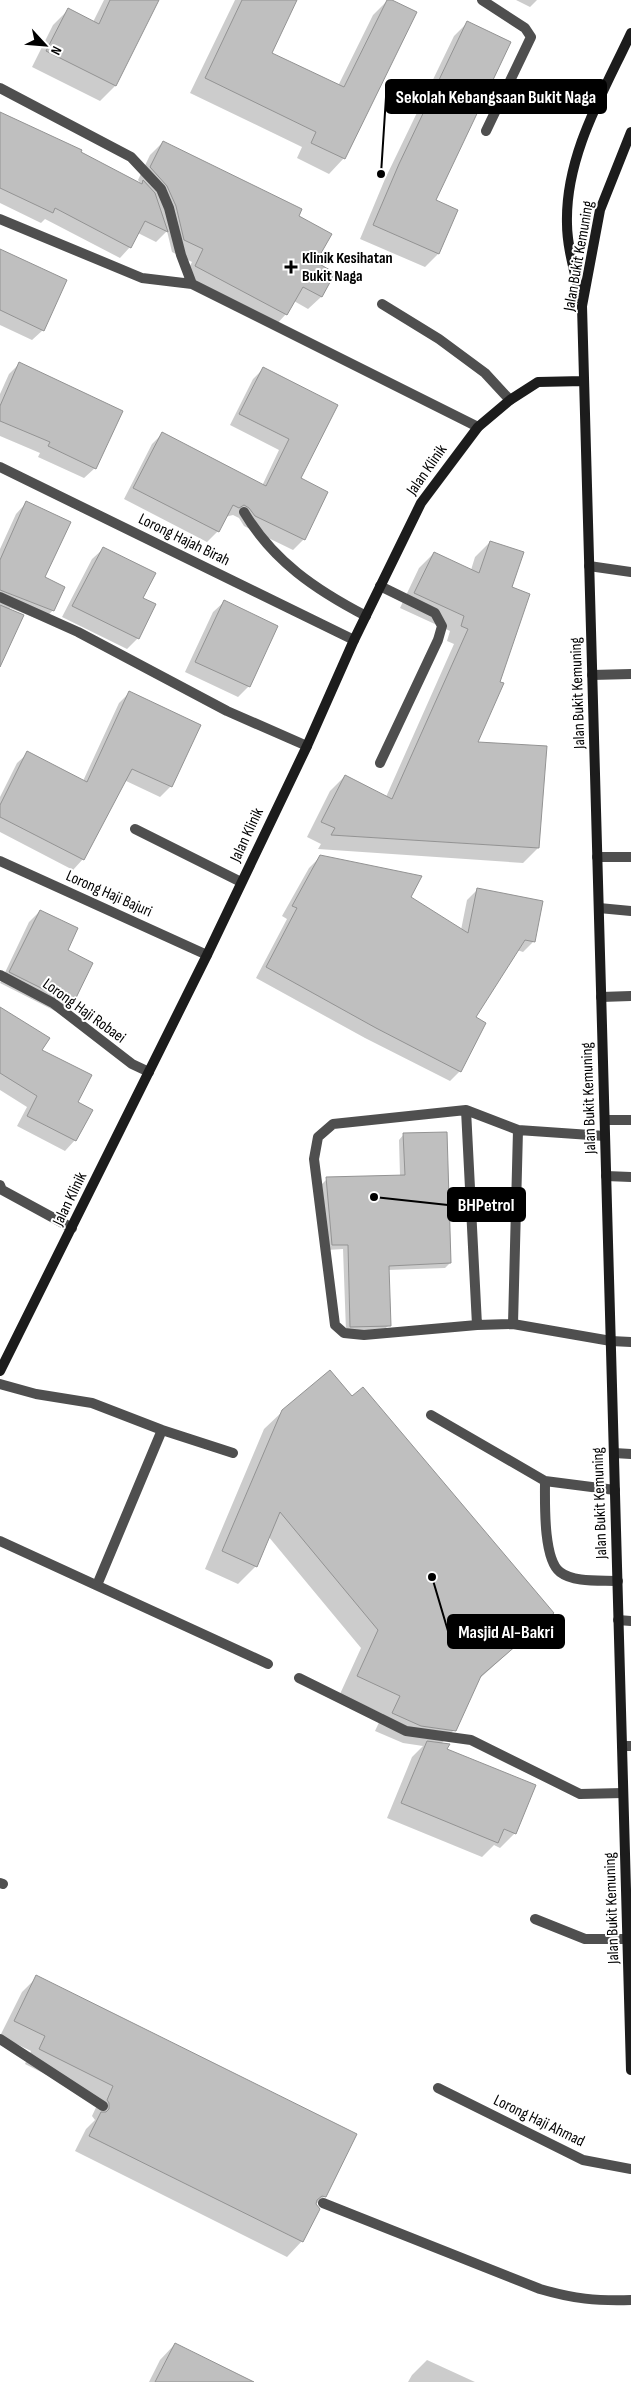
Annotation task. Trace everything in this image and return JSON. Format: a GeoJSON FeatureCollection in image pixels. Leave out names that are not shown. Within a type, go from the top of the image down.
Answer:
{"type":"FeatureCollection","features":[{"type":"Feature","properties":{"kind":"main road"},"geometry":{"type":"LineString","coordinates":[[582,306],[567,225],[571,174],[588,125],[631,33]]}},
{"type":"Feature","properties":{"kind":"main road","name":"Jalan Bukit Kemuning"},"geometry":{"type":"LineString","coordinates":[[630,135],[600,210],[582,306],[618,1620],[627,1746],[623,1793],[628,1860],[627,1939],[631,2070]]}},
{"type":"Feature","properties":{"kind":"main road","name":"Jalan Klinik"},"geometry":{"type":"LineString","coordinates":[[0,1371],[242,882],[354,640],[421,502],[478,426],[510,400],[538,382],[584,381]]}},
{"type":"Feature","properties":{"kind":"street"},"geometry":{"type":"LineString","coordinates":[[482,0],[525,28],[531,36],[486,131]]}},
{"type":"Feature","properties":{"kind":"street"},"geometry":{"type":"LineString","coordinates":[[0,88],[131,157],[161,189],[169,208],[180,256],[192,284]]}},
{"type":"Feature","properties":{"kind":"street"},"geometry":{"type":"LineString","coordinates":[[0,219],[142,278],[192,284],[478,426]]}},
{"type":"Feature","properties":{"kind":"street"},"geometry":{"type":"LineString","coordinates":[[382,304],[439,339],[485,373],[510,400]]}},
{"type":"Feature","properties":{"kind":"street","name":"Lorong Hajah Birah"},"geometry":{"type":"LineString","coordinates":[[0,467],[354,640]]}},
{"type":"Feature","properties":{"kind":"street"},"geometry":{"type":"LineString","coordinates":[[244,512],[257,533],[304,579],[366,616]]}},
{"type":"Feature","properties":{"kind":"street"},"geometry":{"type":"LineString","coordinates":[[589,566],[631,572]]}},
{"type":"Feature","properties":{"kind":"street"},"geometry":{"type":"LineString","coordinates":[[380,586],[429,609],[435,613],[442,626],[438,640],[380,762]]}},
{"type":"Feature","properties":{"kind":"street"},"geometry":{"type":"LineString","coordinates":[[0,597],[78,632],[227,711],[306,746]]}},
{"type":"Feature","properties":{"kind":"street"},"geometry":{"type":"LineString","coordinates":[[592,675],[631,674]]}},
{"type":"Feature","properties":{"kind":"street"},"geometry":{"type":"LineString","coordinates":[[135,829],[242,882]]}},
{"type":"Feature","properties":{"kind":"street"},"geometry":{"type":"LineString","coordinates":[[597,857],[631,857]]}},
{"type":"Feature","properties":{"kind":"street","name":"Lorong Haji Bajuri"},"geometry":{"type":"LineString","coordinates":[[0,861],[206,955]]}},
{"type":"Feature","properties":{"kind":"street"},"geometry":{"type":"LineString","coordinates":[[599,908],[631,911]]}},
{"type":"Feature","properties":{"kind":"street","name":"Lorong Haji Robaei"},"geometry":{"type":"LineString","coordinates":[[0,976],[53,1003],[132,1064],[149,1072]]}},
{"type":"Feature","properties":{"kind":"street"},"geometry":{"type":"LineString","coordinates":[[601,997],[631,996]]}},
{"type":"Feature","properties":{"kind":"street"},"geometry":{"type":"LineString","coordinates":[[466,1110],[477,1325]]}},
{"type":"Feature","properties":{"kind":"street"},"geometry":{"type":"LineString","coordinates":[[605,1136],[518,1130],[466,1110],[333,1124],[318,1137],[314,1159],[335,1325],[344,1333],[364,1335],[477,1325],[513,1324],[611,1341],[631,1342]]}},
{"type":"Feature","properties":{"kind":"street"},"geometry":{"type":"LineString","coordinates":[[605,1120],[631,1120]]}},
{"type":"Feature","properties":{"kind":"street"},"geometry":{"type":"LineString","coordinates":[[513,1324],[518,1130]]}},
{"type":"Feature","properties":{"kind":"street"},"geometry":{"type":"LineString","coordinates":[[606,1176],[631,1178]]}},
{"type":"Feature","properties":{"kind":"street"},"geometry":{"type":"LineString","coordinates":[[1,1189],[72,1228]]}},
{"type":"Feature","properties":{"kind":"street"},"geometry":{"type":"LineString","coordinates":[[0,1384],[36,1394],[92,1403],[162,1430],[232,1453]]}},
{"type":"Feature","properties":{"kind":"street"},"geometry":{"type":"LineString","coordinates":[[431,1415],[545,1481],[615,1490]]}},
{"type":"Feature","properties":{"kind":"street"},"geometry":{"type":"LineString","coordinates":[[97,1585],[162,1430]]}},
{"type":"Feature","properties":{"kind":"street"},"geometry":{"type":"LineString","coordinates":[[614,1453],[631,1454]]}},
{"type":"Feature","properties":{"kind":"street"},"geometry":{"type":"LineString","coordinates":[[545,1481],[546,1524],[552,1561],[560,1572],[574,1578],[618,1581]]}},
{"type":"Feature","properties":{"kind":"street"},"geometry":{"type":"LineString","coordinates":[[0,1541],[268,1664]]}},
{"type":"Feature","properties":{"kind":"street"},"geometry":{"type":"LineString","coordinates":[[618,1620],[631,1621]]}},
{"type":"Feature","properties":{"kind":"street"},"geometry":{"type":"LineString","coordinates":[[299,1678],[406,1731],[471,1740],[580,1794],[623,1793]]}},
{"type":"Feature","properties":{"kind":"street"},"geometry":{"type":"LineString","coordinates":[[535,1919],[585,1939],[627,1939]]}},
{"type":"Feature","properties":{"kind":"street"},"geometry":{"type":"LineString","coordinates":[[0,2039],[104,2106]]}},
{"type":"Feature","properties":{"kind":"street","name":"Lorong Haji Ahmad"},"geometry":{"type":"LineString","coordinates":[[438,2088],[583,2160],[631,2169]]}},
{"type":"Feature","properties":{"kind":"street"},"geometry":{"type":"LineString","coordinates":[[322,2203],[548,2291],[580,2299],[631,2300]]}},
{"type":"Feature","properties":{"kind":"building"},"geometry":{"type":"Polygon","coordinates":[[[110,0],[159,0],[116,86],[46,51],[68,8],[99,24],[110,0]]]}},
{"type":"Feature","properties":{"kind":"building"},"geometry":{"type":"Polygon","coordinates":[[[242,0],[297,0],[272,53],[344,87],[387,0],[392,0],[417,12],[345,159],[311,143],[316,132],[205,78],[242,0]]]}},
{"type":"Feature","properties":{"kind":"building"},"geometry":{"type":"Polygon","coordinates":[[[467,21],[511,42],[436,200],[458,210],[439,254],[373,225],[399,164],[467,21]]]}},
{"type":"Feature","properties":{"kind":"building"},"geometry":{"type":"Polygon","coordinates":[[[0,112],[82,150],[81,152],[142,184],[143,180],[155,193],[168,232],[145,221],[131,248],[55,208],[53,213],[0,188],[0,112]]]}},
{"type":"Feature","properties":{"kind":"building"},"geometry":{"type":"Polygon","coordinates":[[[163,141],[302,209],[299,216],[332,234],[316,262],[335,273],[322,297],[303,287],[287,315],[195,266],[203,249],[184,240],[176,206],[167,186],[150,167],[163,141]]]}},
{"type":"Feature","properties":{"kind":"building"},"geometry":{"type":"Polygon","coordinates":[[[0,249],[67,280],[44,331],[0,310],[0,249]]]}},
{"type":"Feature","properties":{"kind":"building"},"geometry":{"type":"Polygon","coordinates":[[[19,362],[123,411],[96,469],[48,446],[50,442],[0,421],[0,406],[19,362]]]}},
{"type":"Feature","properties":{"kind":"building"},"geometry":{"type":"Polygon","coordinates":[[[263,367],[338,405],[301,478],[328,492],[305,540],[255,516],[244,505],[239,508],[233,505],[219,532],[133,488],[162,432],[266,486],[289,439],[239,414],[263,367]]]}},
{"type":"Feature","properties":{"kind":"building"},"geometry":{"type":"Polygon","coordinates":[[[26,501],[71,522],[45,577],[65,587],[54,611],[0,590],[0,560],[26,501]]]}},
{"type":"Feature","properties":{"kind":"building"},"geometry":{"type":"Polygon","coordinates":[[[490,541],[524,552],[512,587],[530,594],[500,682],[504,683],[478,742],[547,746],[539,848],[331,835],[335,828],[321,822],[345,775],[392,799],[468,629],[461,626],[464,616],[414,593],[434,552],[479,573],[490,541]]]}},
{"type":"Feature","properties":{"kind":"building"},"geometry":{"type":"Polygon","coordinates":[[[103,547],[156,573],[143,598],[156,604],[139,639],[72,606],[103,547]]]}},
{"type":"Feature","properties":{"kind":"building"},"geometry":{"type":"Polygon","coordinates":[[[224,600],[278,626],[250,687],[195,662],[224,600]]]}},
{"type":"Feature","properties":{"kind":"building"},"geometry":{"type":"Polygon","coordinates":[[[0,605],[24,615],[0,667],[0,605]]]}},
{"type":"Feature","properties":{"kind":"building"},"geometry":{"type":"Polygon","coordinates":[[[129,691],[201,725],[172,787],[132,769],[84,860],[0,817],[0,805],[27,751],[87,782],[129,691]]]}},
{"type":"Feature","properties":{"kind":"building"},"geometry":{"type":"Polygon","coordinates":[[[320,855],[422,876],[411,897],[468,933],[477,888],[543,901],[535,942],[525,940],[476,1017],[486,1023],[461,1072],[376,1028],[266,967],[297,908],[292,906],[320,855]]]}},
{"type":"Feature","properties":{"kind":"building"},"geometry":{"type":"Polygon","coordinates":[[[40,910],[78,928],[68,950],[93,963],[73,1004],[9,972],[40,910]]]}},
{"type":"Feature","properties":{"kind":"building"},"geometry":{"type":"Polygon","coordinates":[[[0,1007],[50,1038],[42,1050],[92,1075],[78,1102],[93,1110],[76,1141],[27,1116],[37,1096],[0,1073],[0,1007]]]}},
{"type":"Feature","properties":{"kind":"building"},"geometry":{"type":"Polygon","coordinates":[[[447,1132],[451,1263],[389,1266],[391,1326],[350,1327],[348,1245],[332,1245],[326,1177],[405,1175],[403,1133],[447,1132]]]}},
{"type":"Feature","properties":{"kind":"building"},"geometry":{"type":"Polygon","coordinates":[[[330,1370],[352,1396],[363,1387],[554,1613],[481,1676],[456,1731],[421,1726],[392,1713],[400,1696],[357,1676],[378,1630],[280,1512],[257,1567],[222,1551],[282,1410],[330,1370]]]}},
{"type":"Feature","properties":{"kind":"building"},"geometry":{"type":"Polygon","coordinates":[[[427,1741],[450,1744],[447,1749],[536,1785],[516,1834],[504,1829],[498,1843],[401,1803],[427,1741]]]}},
{"type":"Feature","properties":{"kind":"building"},"geometry":{"type":"Polygon","coordinates":[[[36,1975],[357,2134],[326,2197],[322,2196],[317,2200],[316,2204],[320,2209],[303,2242],[89,2136],[101,2112],[106,2112],[109,2109],[107,2100],[113,2086],[39,2049],[45,2036],[14,2021],[36,1975]]]}},
{"type":"Feature","properties":{"kind":"building"},"geometry":{"type":"Polygon","coordinates":[[[175,2343],[254,2382],[155,2382],[175,2343]]]}},
{"type":"Feature","properties":{"kind":"place","name":"Sekolah Kebangsaan Bukit Naga"},"geometry":{"type":"Point","coordinates":[381,174]}},
{"type":"Feature","properties":{"kind":"place","name":"Klinik Kesihatan Bukit Naga"},"geometry":{"type":"Point","coordinates":[291,267]}},
{"type":"Feature","properties":{"kind":"place","name":"BHPetrol"},"geometry":{"type":"Point","coordinates":[374,1197]}},
{"type":"Feature","properties":{"kind":"place","name":"Masjid Al-Bakri"},"geometry":{"type":"Point","coordinates":[432,1577]}}]}
